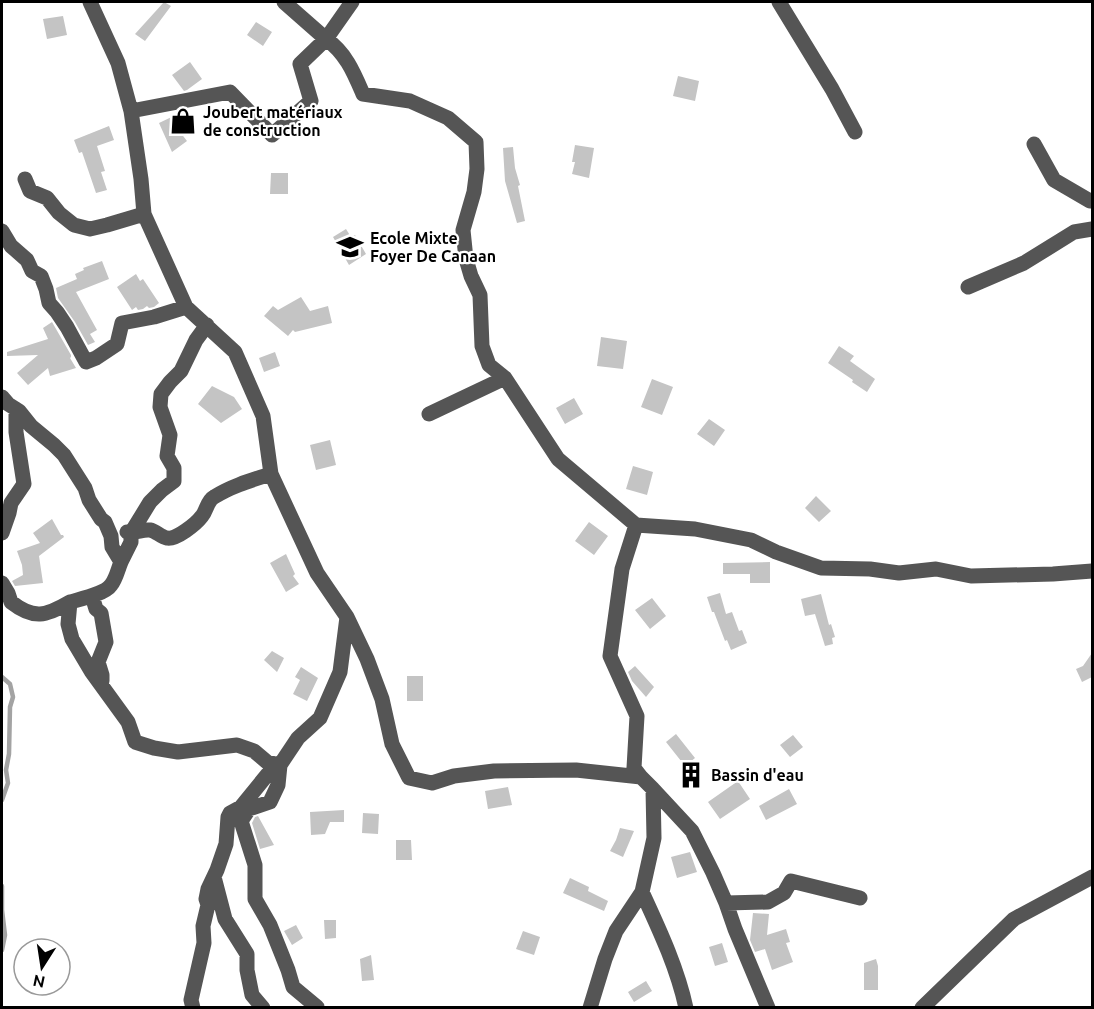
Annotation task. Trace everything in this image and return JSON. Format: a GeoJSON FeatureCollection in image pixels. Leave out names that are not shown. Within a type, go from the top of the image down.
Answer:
{"type":"FeatureCollection","features":[{"type":"Feature","properties":{"kind":"street"},"geometry":{"type":"LineString","coordinates":[[90,2],[118,63],[131,111],[144,214],[186,307],[235,352],[263,416],[271,474],[317,573],[346,617],[367,659],[382,699],[392,744],[409,778],[432,783],[454,776],[494,771],[576,770],[641,777]]}},
{"type":"Feature","properties":{"kind":"street"},"geometry":{"type":"LineString","coordinates":[[284,2],[334,44],[346,58],[363,94],[410,101],[448,118],[476,142],[477,169],[474,192],[463,230],[466,259],[480,295],[482,346],[489,365],[505,378],[558,459],[636,525],[695,529],[752,540],[776,552],[821,568],[870,569],[899,573],[936,569],[971,576],[1092,571]]}},
{"type":"Feature","properties":{"kind":"street"},"geometry":{"type":"LineString","coordinates":[[131,111],[230,92],[272,135],[311,101],[300,64],[326,39],[352,2]]}},
{"type":"Feature","properties":{"kind":"street"},"geometry":{"type":"LineString","coordinates":[[779,2],[832,89],[855,132]]}},
{"type":"Feature","properties":{"kind":"street"},"geometry":{"type":"LineString","coordinates":[[1034,144],[1054,180],[1090,201],[1092,200]]}},
{"type":"Feature","properties":{"kind":"street"},"geometry":{"type":"LineString","coordinates":[[25,179],[30,191],[47,198],[59,213],[74,225],[90,229],[144,214]]}},
{"type":"Feature","properties":{"kind":"street"},"geometry":{"type":"LineString","coordinates":[[968,287],[1024,263],[1074,232],[1092,229]]}},
{"type":"Feature","properties":{"kind":"street"},"geometry":{"type":"LineString","coordinates":[[2,231],[11,246],[27,260],[32,271],[42,276],[49,303],[67,327],[86,362],[117,344],[122,323],[154,317],[186,307]]}},
{"type":"Feature","properties":{"kind":"street"},"geometry":{"type":"LineString","coordinates":[[2,583],[10,602],[28,614],[41,615],[55,611],[70,602],[92,596],[111,586],[131,542],[130,533],[150,502],[174,481],[174,468],[167,456],[170,435],[160,407],[161,394],[181,371],[196,340],[207,326]]}},
{"type":"Feature","properties":{"kind":"street"},"geometry":{"type":"LineString","coordinates":[[429,414],[505,378]]}},
{"type":"Feature","properties":{"kind":"street"},"geometry":{"type":"LineString","coordinates":[[2,397],[64,455],[101,519],[130,533],[153,530],[167,538],[175,537],[203,516],[212,498],[241,483],[271,474]]}},
{"type":"Feature","properties":{"kind":"street"},"geometry":{"type":"LineString","coordinates":[[2,532],[11,503],[24,484],[18,452],[16,409]]}},
{"type":"Feature","properties":{"kind":"street"},"geometry":{"type":"LineString","coordinates":[[105,522],[111,536],[112,547],[121,562]]}},
{"type":"Feature","properties":{"kind":"street"},"geometry":{"type":"LineString","coordinates":[[636,525],[622,569],[610,656],[637,716],[634,768],[692,831],[726,903],[768,1008]]}},
{"type":"Feature","properties":{"kind":"street"},"geometry":{"type":"LineString","coordinates":[[92,596],[96,609],[101,613],[105,633],[106,642],[98,662],[103,687]]}},
{"type":"Feature","properties":{"kind":"street"},"geometry":{"type":"LineString","coordinates":[[70,602],[68,624],[78,652],[128,722],[135,742],[178,752],[237,745],[254,751],[267,762],[280,765]]}},
{"type":"Feature","properties":{"kind":"street"},"geometry":{"type":"LineString","coordinates":[[193,1008],[191,1000],[204,943],[203,926],[208,905],[206,898],[226,844],[228,817],[230,813],[241,807],[267,775],[280,765],[298,738],[320,718],[340,672],[346,617]]}},
{"type":"Feature","properties":{"kind":"street"},"geometry":{"type":"LineString","coordinates":[[280,765],[278,785],[270,802],[249,809],[241,821],[255,865],[255,899],[270,925],[293,987],[317,1007]]}},
{"type":"Feature","properties":{"kind":"street"},"geometry":{"type":"LineString","coordinates":[[590,1008],[616,931],[642,892],[654,838],[653,789]]}},
{"type":"Feature","properties":{"kind":"street"},"geometry":{"type":"LineString","coordinates":[[214,877],[225,919],[247,954],[247,970],[252,995],[263,1008]]}},
{"type":"Feature","properties":{"kind":"street"},"geometry":{"type":"LineString","coordinates":[[922,1008],[1014,919],[1092,877]]}},
{"type":"Feature","properties":{"kind":"street"},"geometry":{"type":"LineString","coordinates":[[726,903],[768,902],[784,893],[791,881],[860,898]]}},
{"type":"Feature","properties":{"kind":"street"},"geometry":{"type":"LineString","coordinates":[[642,892],[665,941],[686,1008]]}},
{"type":"Feature","properties":{"kind":"building"},"geometry":{"type":"Polygon","coordinates":[[[164,2],[171,6],[145,41],[135,34],[164,2]]]}},
{"type":"Feature","properties":{"kind":"building"},"geometry":{"type":"Polygon","coordinates":[[[63,16],[67,35],[47,39],[43,19],[63,16]]]}},
{"type":"Feature","properties":{"kind":"building"},"geometry":{"type":"Polygon","coordinates":[[[256,22],[272,32],[263,46],[247,35],[256,22]]]}},
{"type":"Feature","properties":{"kind":"building"},"geometry":{"type":"Polygon","coordinates":[[[190,62],[202,79],[184,91],[172,75],[190,62]]]}},
{"type":"Feature","properties":{"kind":"building"},"geometry":{"type":"Polygon","coordinates":[[[678,76],[699,81],[695,101],[673,96],[678,76]]]}},
{"type":"Feature","properties":{"kind":"building"},"geometry":{"type":"Polygon","coordinates":[[[182,112],[191,124],[180,132],[187,141],[172,152],[159,123],[182,112]]]}},
{"type":"Feature","properties":{"kind":"building"},"geometry":{"type":"Polygon","coordinates":[[[109,126],[114,140],[97,146],[105,171],[101,172],[107,190],[96,193],[82,152],[79,153],[74,140],[109,126]]]}},
{"type":"Feature","properties":{"kind":"building"},"geometry":{"type":"Polygon","coordinates":[[[575,145],[594,148],[589,178],[572,174],[575,145]]]}},
{"type":"Feature","properties":{"kind":"building"},"geometry":{"type":"Polygon","coordinates":[[[513,147],[525,221],[517,223],[505,181],[503,148],[513,147]]]}},
{"type":"Feature","properties":{"kind":"building"},"geometry":{"type":"Polygon","coordinates":[[[271,173],[288,173],[288,194],[270,194],[271,173]]]}},
{"type":"Feature","properties":{"kind":"building"},"geometry":{"type":"Polygon","coordinates":[[[346,229],[351,237],[355,235],[366,254],[349,265],[333,237],[346,229]]]}},
{"type":"Feature","properties":{"kind":"building"},"geometry":{"type":"Polygon","coordinates":[[[102,261],[109,279],[76,292],[97,330],[90,334],[95,342],[88,345],[58,298],[56,288],[77,279],[75,274],[84,270],[83,268],[102,261]]]}},
{"type":"Feature","properties":{"kind":"building"},"geometry":{"type":"Polygon","coordinates":[[[136,274],[140,281],[143,279],[159,303],[154,307],[147,306],[138,310],[136,307],[132,310],[117,287],[136,274]]]}},
{"type":"Feature","properties":{"kind":"building"},"geometry":{"type":"Polygon","coordinates":[[[301,297],[310,311],[328,306],[332,323],[295,332],[293,330],[288,336],[264,316],[273,306],[278,310],[301,297]]]}},
{"type":"Feature","properties":{"kind":"building"},"geometry":{"type":"Polygon","coordinates":[[[52,322],[76,368],[50,376],[48,368],[28,385],[17,373],[38,355],[7,356],[7,352],[48,339],[43,328],[52,322]]]}},
{"type":"Feature","properties":{"kind":"building"},"geometry":{"type":"Polygon","coordinates":[[[601,337],[627,341],[623,369],[597,366],[601,337]]]}},
{"type":"Feature","properties":{"kind":"building"},"geometry":{"type":"Polygon","coordinates":[[[839,346],[854,356],[850,361],[875,379],[867,392],[828,363],[839,346]]]}},
{"type":"Feature","properties":{"kind":"building"},"geometry":{"type":"Polygon","coordinates":[[[275,352],[280,366],[264,372],[259,358],[275,352]]]}},
{"type":"Feature","properties":{"kind":"building"},"geometry":{"type":"Polygon","coordinates":[[[652,379],[673,387],[662,415],[641,407],[652,379]]]}},
{"type":"Feature","properties":{"kind":"building"},"geometry":{"type":"Polygon","coordinates":[[[212,386],[234,397],[242,409],[221,423],[198,404],[212,386]]]}},
{"type":"Feature","properties":{"kind":"building"},"geometry":{"type":"Polygon","coordinates":[[[574,398],[583,414],[565,424],[556,408],[574,398]]]}},
{"type":"Feature","properties":{"kind":"building"},"geometry":{"type":"Polygon","coordinates":[[[709,419],[725,430],[714,446],[697,434],[709,419]]]}},
{"type":"Feature","properties":{"kind":"building"},"geometry":{"type":"Polygon","coordinates":[[[330,440],[336,465],[316,470],[310,445],[330,440]]]}},
{"type":"Feature","properties":{"kind":"building"},"geometry":{"type":"Polygon","coordinates":[[[633,466],[653,472],[647,495],[626,489],[633,466]]]}},
{"type":"Feature","properties":{"kind":"building"},"geometry":{"type":"Polygon","coordinates":[[[816,496],[831,511],[819,522],[805,508],[816,496]]]}},
{"type":"Feature","properties":{"kind":"building"},"geometry":{"type":"Polygon","coordinates":[[[52,519],[64,537],[39,556],[43,583],[15,586],[12,581],[23,575],[17,551],[40,543],[33,533],[52,519]]]}},
{"type":"Feature","properties":{"kind":"building"},"geometry":{"type":"Polygon","coordinates":[[[589,522],[608,536],[594,555],[575,541],[589,522]]]}},
{"type":"Feature","properties":{"kind":"building"},"geometry":{"type":"Polygon","coordinates":[[[286,554],[295,574],[293,576],[299,584],[286,592],[270,563],[286,554]]]}},
{"type":"Feature","properties":{"kind":"building"},"geometry":{"type":"Polygon","coordinates":[[[770,562],[770,583],[750,583],[750,574],[723,574],[723,563],[770,562]]]}},
{"type":"Feature","properties":{"kind":"building"},"geometry":{"type":"Polygon","coordinates":[[[720,593],[726,614],[732,612],[739,631],[742,630],[747,643],[731,650],[707,597],[720,593]]]}},
{"type":"Feature","properties":{"kind":"building"},"geometry":{"type":"Polygon","coordinates":[[[821,594],[829,625],[831,624],[835,637],[832,638],[833,644],[825,646],[815,614],[805,616],[801,599],[821,594]]]}},
{"type":"Feature","properties":{"kind":"building"},"geometry":{"type":"Polygon","coordinates":[[[652,598],[666,616],[650,629],[635,610],[652,598]]]}},
{"type":"Feature","properties":{"kind":"building"},"geometry":{"type":"Polygon","coordinates":[[[272,651],[284,658],[277,672],[264,660],[272,651]]]}},
{"type":"Feature","properties":{"kind":"building"},"geometry":{"type":"Polygon","coordinates":[[[1092,653],[1092,677],[1082,682],[1076,669],[1083,666],[1092,653]]]}},
{"type":"Feature","properties":{"kind":"building"},"geometry":{"type":"Polygon","coordinates":[[[635,666],[654,687],[646,697],[632,681],[628,672],[635,666]]]}},
{"type":"Feature","properties":{"kind":"building"},"geometry":{"type":"Polygon","coordinates":[[[301,667],[318,678],[307,701],[293,694],[300,680],[295,677],[301,667]]]}},
{"type":"Feature","properties":{"kind":"building"},"geometry":{"type":"Polygon","coordinates":[[[407,676],[423,676],[423,701],[407,701],[407,676]]]}},
{"type":"Feature","properties":{"kind":"building"},"geometry":{"type":"Polygon","coordinates":[[[676,734],[695,758],[685,766],[666,742],[676,734]]]}},
{"type":"Feature","properties":{"kind":"building"},"geometry":{"type":"Polygon","coordinates":[[[793,735],[803,747],[790,757],[780,745],[793,735]]]}},
{"type":"Feature","properties":{"kind":"building"},"geometry":{"type":"Polygon","coordinates":[[[738,781],[750,799],[720,819],[708,802],[738,781]]]}},
{"type":"Feature","properties":{"kind":"building"},"geometry":{"type":"Polygon","coordinates":[[[508,787],[512,805],[488,809],[485,791],[508,787]]]}},
{"type":"Feature","properties":{"kind":"building"},"geometry":{"type":"Polygon","coordinates":[[[789,789],[797,804],[766,820],[759,806],[789,789]]]}},
{"type":"Feature","properties":{"kind":"building"},"geometry":{"type":"Polygon","coordinates":[[[344,810],[344,822],[330,822],[325,834],[311,835],[310,812],[344,810]]]}},
{"type":"Feature","properties":{"kind":"building"},"geometry":{"type":"Polygon","coordinates":[[[363,813],[379,814],[378,834],[362,833],[363,813]]]}},
{"type":"Feature","properties":{"kind":"building"},"geometry":{"type":"Polygon","coordinates":[[[258,816],[274,845],[260,849],[252,823],[258,816]]]}},
{"type":"Feature","properties":{"kind":"building"},"geometry":{"type":"Polygon","coordinates":[[[620,828],[634,831],[623,857],[610,851],[620,828]]]}},
{"type":"Feature","properties":{"kind":"building"},"geometry":{"type":"Polygon","coordinates":[[[396,840],[411,840],[412,860],[396,860],[396,840]]]}},
{"type":"Feature","properties":{"kind":"building"},"geometry":{"type":"Polygon","coordinates":[[[690,852],[697,872],[677,878],[671,857],[690,852]]]}},
{"type":"Feature","properties":{"kind":"building"},"geometry":{"type":"Polygon","coordinates":[[[570,878],[589,887],[588,891],[608,901],[604,911],[563,893],[570,878]]]}},
{"type":"Feature","properties":{"kind":"building"},"geometry":{"type":"Polygon","coordinates":[[[753,913],[769,914],[767,935],[786,929],[790,942],[786,943],[793,962],[772,970],[765,949],[755,952],[750,940],[753,913]]]}},
{"type":"Feature","properties":{"kind":"building"},"geometry":{"type":"Polygon","coordinates":[[[324,920],[336,920],[336,938],[325,939],[324,920]]]}},
{"type":"Feature","properties":{"kind":"building"},"geometry":{"type":"Polygon","coordinates":[[[296,925],[303,938],[292,945],[284,931],[296,925]]]}},
{"type":"Feature","properties":{"kind":"building"},"geometry":{"type":"Polygon","coordinates":[[[523,931],[540,937],[534,955],[516,949],[523,931]]]}},
{"type":"Feature","properties":{"kind":"building"},"geometry":{"type":"Polygon","coordinates":[[[722,943],[728,962],[715,966],[709,947],[722,943]]]}},
{"type":"Feature","properties":{"kind":"building"},"geometry":{"type":"Polygon","coordinates":[[[371,955],[374,980],[362,981],[360,959],[371,955]]]}},
{"type":"Feature","properties":{"kind":"building"},"geometry":{"type":"Polygon","coordinates":[[[876,959],[878,990],[864,990],[864,963],[876,959]]]}},
{"type":"Feature","properties":{"kind":"building"},"geometry":{"type":"Polygon","coordinates":[[[646,981],[652,991],[634,1002],[628,992],[646,981]]]}},
{"type":"Feature","properties":{"kind":"waterway"},"geometry":{"type":"LineString","coordinates":[[2,677],[10,684],[13,697],[10,707],[9,754],[6,770],[8,783],[2,800]]}},
{"type":"Feature","properties":{"kind":"waterway"},"geometry":{"type":"LineString","coordinates":[[2,886],[5,935],[2,950]]}},
{"type":"Feature","properties":{"kind":"place","name":"Joubert matériaux de construction"},"geometry":{"type":"Point","coordinates":[183,121]}},
{"type":"Feature","properties":{"kind":"place","name":"Ecole Mixte Foyer De Canaan"},"geometry":{"type":"Point","coordinates":[350,247]}},
{"type":"Feature","properties":{"kind":"place","name":"Bassin d'eau"},"geometry":{"type":"Point","coordinates":[691,775]}}]}
